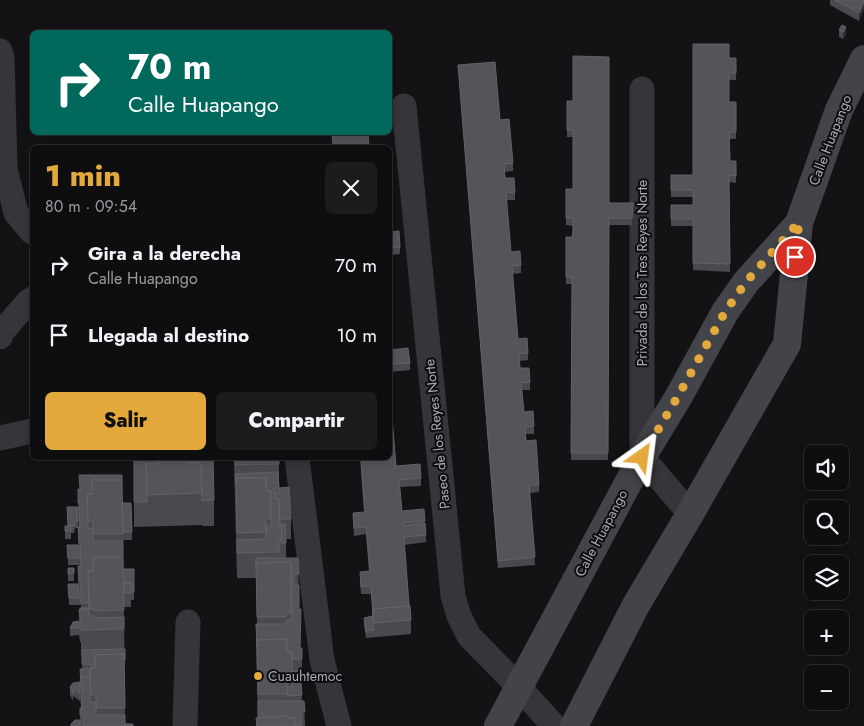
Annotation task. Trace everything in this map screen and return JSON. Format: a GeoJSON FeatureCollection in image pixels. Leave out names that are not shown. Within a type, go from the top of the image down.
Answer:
{"type":"FeatureCollection","features":[{"type":"Feature","properties":{"kind":"main road","name":"Calle Huapango"},"geometry":{"type":"LineString","coordinates":[[574,726],[636,605],[787,344],[799,222],[840,110],[864,59]]}},
{"type":"Feature","properties":{"kind":"main road","name":"Calle Huapango"},"geometry":{"type":"LineString","coordinates":[[498,726],[642,457],[725,312],[746,282],[799,222]]}},
{"type":"Feature","properties":{"kind":"street"},"geometry":{"type":"LineString","coordinates":[[0,51],[2,57],[5,169],[16,213],[30,230]]}},
{"type":"Feature","properties":{"kind":"street","name":"Privada de los Tres Reyes Norte"},"geometry":{"type":"LineString","coordinates":[[642,88],[642,457]]}},
{"type":"Feature","properties":{"kind":"street","name":"Paseo de los Reyes Norte"},"geometry":{"type":"LineString","coordinates":[[404,106],[453,596],[459,616],[469,636],[554,726]]}},
{"type":"Feature","properties":{"kind":"street"},"geometry":{"type":"LineString","coordinates":[[0,336],[30,301]]}},
{"type":"Feature","properties":{"kind":"street"},"geometry":{"type":"LineString","coordinates":[[0,438],[30,431]]}},
{"type":"Feature","properties":{"kind":"street"},"geometry":{"type":"LineString","coordinates":[[642,457],[690,514]]}},
{"type":"Feature","properties":{"kind":"street"},"geometry":{"type":"LineString","coordinates":[[297,460],[322,660],[339,726]]}},
{"type":"Feature","properties":{"kind":"street"},"geometry":{"type":"LineString","coordinates":[[185,726],[188,622]]}},
{"type":"Feature","properties":{"kind":"building"},"geometry":{"type":"Polygon","coordinates":[[[834,0],[864,0],[864,2],[859,13],[834,0]]]}},
{"type":"Feature","properties":{"kind":"building"},"geometry":{"type":"Polygon","coordinates":[[[842,25],[846,27],[843,32],[839,30],[842,25]]]}},
{"type":"Feature","properties":{"kind":"building"},"geometry":{"type":"Polygon","coordinates":[[[693,44],[729,44],[729,58],[736,58],[736,73],[729,73],[729,102],[736,102],[736,132],[729,132],[730,161],[736,161],[736,176],[729,175],[730,264],[693,263],[693,219],[671,219],[671,205],[693,205],[693,190],[671,190],[671,175],[693,175],[693,44]]]}},
{"type":"Feature","properties":{"kind":"building"},"geometry":{"type":"Polygon","coordinates":[[[573,56],[609,57],[609,203],[633,203],[632,218],[609,218],[608,453],[571,453],[572,277],[566,277],[566,237],[572,237],[573,218],[566,218],[566,189],[573,189],[573,130],[567,130],[567,101],[573,101],[573,56]]]}},
{"type":"Feature","properties":{"kind":"building"},"geometry":{"type":"Polygon","coordinates":[[[495,62],[500,120],[509,119],[513,163],[504,164],[505,178],[514,178],[515,192],[506,193],[511,252],[520,251],[521,265],[512,266],[518,339],[527,338],[528,353],[519,354],[520,368],[529,368],[530,382],[521,383],[524,412],[533,411],[534,426],[525,427],[526,441],[536,440],[539,485],[529,485],[535,557],[498,561],[458,65],[495,62]]]}},
{"type":"Feature","properties":{"kind":"building"},"geometry":{"type":"Polygon","coordinates":[[[332,135],[368,135],[369,145],[333,145],[332,135]]]}},
{"type":"Feature","properties":{"kind":"building"},"geometry":{"type":"Polygon","coordinates":[[[399,231],[400,247],[392,248],[392,232],[399,231]]]}},
{"type":"Feature","properties":{"kind":"building"},"geometry":{"type":"Polygon","coordinates":[[[408,348],[410,363],[392,364],[392,350],[408,348]]]}},
{"type":"Feature","properties":{"kind":"building"},"geometry":{"type":"Polygon","coordinates":[[[392,417],[396,466],[420,464],[421,478],[399,480],[402,511],[424,509],[425,521],[403,523],[403,526],[425,523],[426,535],[404,537],[409,606],[373,609],[373,616],[371,586],[361,587],[360,572],[370,571],[366,527],[354,528],[353,513],[365,512],[361,460],[392,460],[392,417]]]}},
{"type":"Feature","properties":{"kind":"building"},"geometry":{"type":"Polygon","coordinates":[[[134,460],[159,460],[159,464],[146,464],[147,502],[134,502],[134,460]]]}},
{"type":"Feature","properties":{"kind":"building"},"geometry":{"type":"Polygon","coordinates":[[[159,460],[187,460],[188,463],[201,463],[202,493],[147,495],[146,464],[159,464],[159,460]]]}},
{"type":"Feature","properties":{"kind":"building"},"geometry":{"type":"Polygon","coordinates":[[[187,460],[213,460],[214,500],[202,501],[201,463],[188,463],[187,460]]]}},
{"type":"Feature","properties":{"kind":"building"},"geometry":{"type":"Polygon","coordinates":[[[235,460],[279,460],[279,464],[235,465],[235,460]]]}},
{"type":"Feature","properties":{"kind":"building"},"geometry":{"type":"Polygon","coordinates":[[[278,472],[279,488],[275,488],[275,499],[279,499],[280,525],[277,525],[277,527],[282,526],[279,552],[237,553],[237,540],[266,539],[266,526],[271,526],[271,491],[266,491],[266,478],[236,478],[236,485],[235,474],[278,472]]]}},
{"type":"Feature","properties":{"kind":"building"},"geometry":{"type":"Polygon","coordinates":[[[79,475],[122,475],[122,480],[92,480],[92,494],[87,494],[88,528],[93,528],[93,541],[123,541],[123,557],[94,557],[93,571],[88,571],[89,603],[81,603],[81,580],[79,580],[78,566],[81,566],[78,527],[80,527],[78,503],[79,475]]]}},
{"type":"Feature","properties":{"kind":"building"},"geometry":{"type":"Polygon","coordinates":[[[236,478],[266,478],[266,491],[271,491],[271,519],[266,519],[266,532],[237,533],[236,478]]]}},
{"type":"Feature","properties":{"kind":"building"},"geometry":{"type":"Polygon","coordinates":[[[92,480],[122,480],[123,534],[93,534],[93,521],[88,521],[87,494],[93,494],[92,480]]]}},
{"type":"Feature","properties":{"kind":"building"},"geometry":{"type":"Polygon","coordinates":[[[289,487],[291,519],[279,519],[279,499],[275,499],[275,493],[279,493],[279,488],[289,487]]]}},
{"type":"Feature","properties":{"kind":"building"},"geometry":{"type":"Polygon","coordinates":[[[122,503],[131,503],[132,532],[123,532],[122,503]]]}},
{"type":"Feature","properties":{"kind":"building"},"geometry":{"type":"Polygon","coordinates":[[[67,507],[78,507],[78,521],[75,521],[74,526],[71,525],[71,531],[65,531],[65,526],[68,526],[67,507]]]}},
{"type":"Feature","properties":{"kind":"building"},"geometry":{"type":"Polygon","coordinates":[[[280,524],[285,524],[286,543],[281,543],[282,526],[280,524]]]}},
{"type":"Feature","properties":{"kind":"building"},"geometry":{"type":"Polygon","coordinates":[[[67,545],[78,545],[79,558],[68,558],[67,545]]]}},
{"type":"Feature","properties":{"kind":"building"},"geometry":{"type":"Polygon","coordinates":[[[94,557],[123,557],[124,610],[94,611],[94,609],[89,609],[88,571],[93,571],[94,557]]]}},
{"type":"Feature","properties":{"kind":"building"},"geometry":{"type":"Polygon","coordinates":[[[256,558],[298,558],[299,574],[294,574],[294,585],[299,585],[299,609],[301,609],[300,648],[302,648],[302,659],[292,659],[292,652],[287,652],[287,639],[257,640],[257,647],[256,624],[286,624],[286,620],[291,620],[292,609],[291,562],[256,563],[256,558]]]}},
{"type":"Feature","properties":{"kind":"building"},"geometry":{"type":"Polygon","coordinates":[[[291,562],[291,613],[286,613],[286,617],[257,617],[256,563],[291,562]]]}},
{"type":"Feature","properties":{"kind":"building"},"geometry":{"type":"Polygon","coordinates":[[[68,568],[74,568],[74,573],[68,574],[68,568]]]}},
{"type":"Feature","properties":{"kind":"building"},"geometry":{"type":"Polygon","coordinates":[[[123,569],[134,569],[134,592],[132,592],[131,583],[124,583],[123,569]]]}},
{"type":"Feature","properties":{"kind":"building"},"geometry":{"type":"Polygon","coordinates":[[[124,583],[131,583],[131,593],[124,593],[124,583]]]}},
{"type":"Feature","properties":{"kind":"building"},"geometry":{"type":"Polygon","coordinates":[[[68,584],[78,584],[79,598],[69,598],[68,584]]]}},
{"type":"Feature","properties":{"kind":"building"},"geometry":{"type":"Polygon","coordinates":[[[410,606],[411,620],[374,623],[373,609],[410,606]]]}},
{"type":"Feature","properties":{"kind":"building"},"geometry":{"type":"Polygon","coordinates":[[[89,609],[89,616],[94,616],[94,618],[124,617],[124,629],[81,630],[79,610],[89,609]]]}},
{"type":"Feature","properties":{"kind":"building"},"geometry":{"type":"Polygon","coordinates":[[[373,616],[374,630],[366,631],[364,618],[373,616]]]}},
{"type":"Feature","properties":{"kind":"building"},"geometry":{"type":"Polygon","coordinates":[[[79,621],[79,628],[70,628],[73,622],[79,621]]]}},
{"type":"Feature","properties":{"kind":"building"},"geometry":{"type":"Polygon","coordinates":[[[287,639],[287,652],[292,652],[292,680],[287,680],[288,694],[258,694],[257,640],[287,639]]]}},
{"type":"Feature","properties":{"kind":"building"},"geometry":{"type":"Polygon","coordinates":[[[125,649],[125,660],[124,654],[95,655],[95,668],[91,668],[91,664],[82,664],[82,650],[125,649]]]}},
{"type":"Feature","properties":{"kind":"building"},"geometry":{"type":"Polygon","coordinates":[[[124,654],[125,708],[96,708],[96,695],[91,695],[90,668],[95,668],[95,655],[124,654]]]}},
{"type":"Feature","properties":{"kind":"building"},"geometry":{"type":"Polygon","coordinates":[[[80,669],[90,669],[90,677],[82,677],[82,682],[81,682],[80,669]]]}},
{"type":"Feature","properties":{"kind":"building"},"geometry":{"type":"Polygon","coordinates":[[[292,671],[300,671],[302,695],[287,696],[288,687],[292,687],[292,671]]]}},
{"type":"Feature","properties":{"kind":"building"},"geometry":{"type":"Polygon","coordinates":[[[82,677],[90,677],[90,702],[96,702],[96,715],[125,715],[125,726],[83,726],[83,715],[80,715],[80,708],[82,708],[82,677]]]}},
{"type":"Feature","properties":{"kind":"building"},"geometry":{"type":"Polygon","coordinates":[[[80,682],[80,693],[73,689],[73,694],[70,687],[73,683],[80,682]]]}},
{"type":"Feature","properties":{"kind":"building"},"geometry":{"type":"Polygon","coordinates":[[[258,701],[304,701],[305,712],[301,712],[301,726],[295,726],[295,718],[288,718],[288,716],[258,718],[258,701]]]}},
{"type":"Feature","properties":{"kind":"building"},"geometry":{"type":"Polygon","coordinates":[[[288,716],[288,718],[295,718],[295,726],[257,726],[256,718],[288,716]]]}},
{"type":"Feature","properties":{"kind":"building"},"geometry":{"type":"Polygon","coordinates":[[[75,720],[80,720],[80,726],[71,726],[75,720]]]}},
{"type":"Feature","properties":{"kind":"building"},"geometry":{"type":"Polygon","coordinates":[[[125,724],[133,724],[133,726],[125,726],[125,724]]]}},
{"type":"Feature","properties":{"kind":"place","name":"Cuauhtemoc"},"geometry":{"type":"Point","coordinates":[258,676]}},
{"type":"Feature","properties":{"kind":"route"},"geometry":{"type":"LineString","coordinates":[[642,457],[725,312],[746,282],[799,222],[795,257]]}}]}
